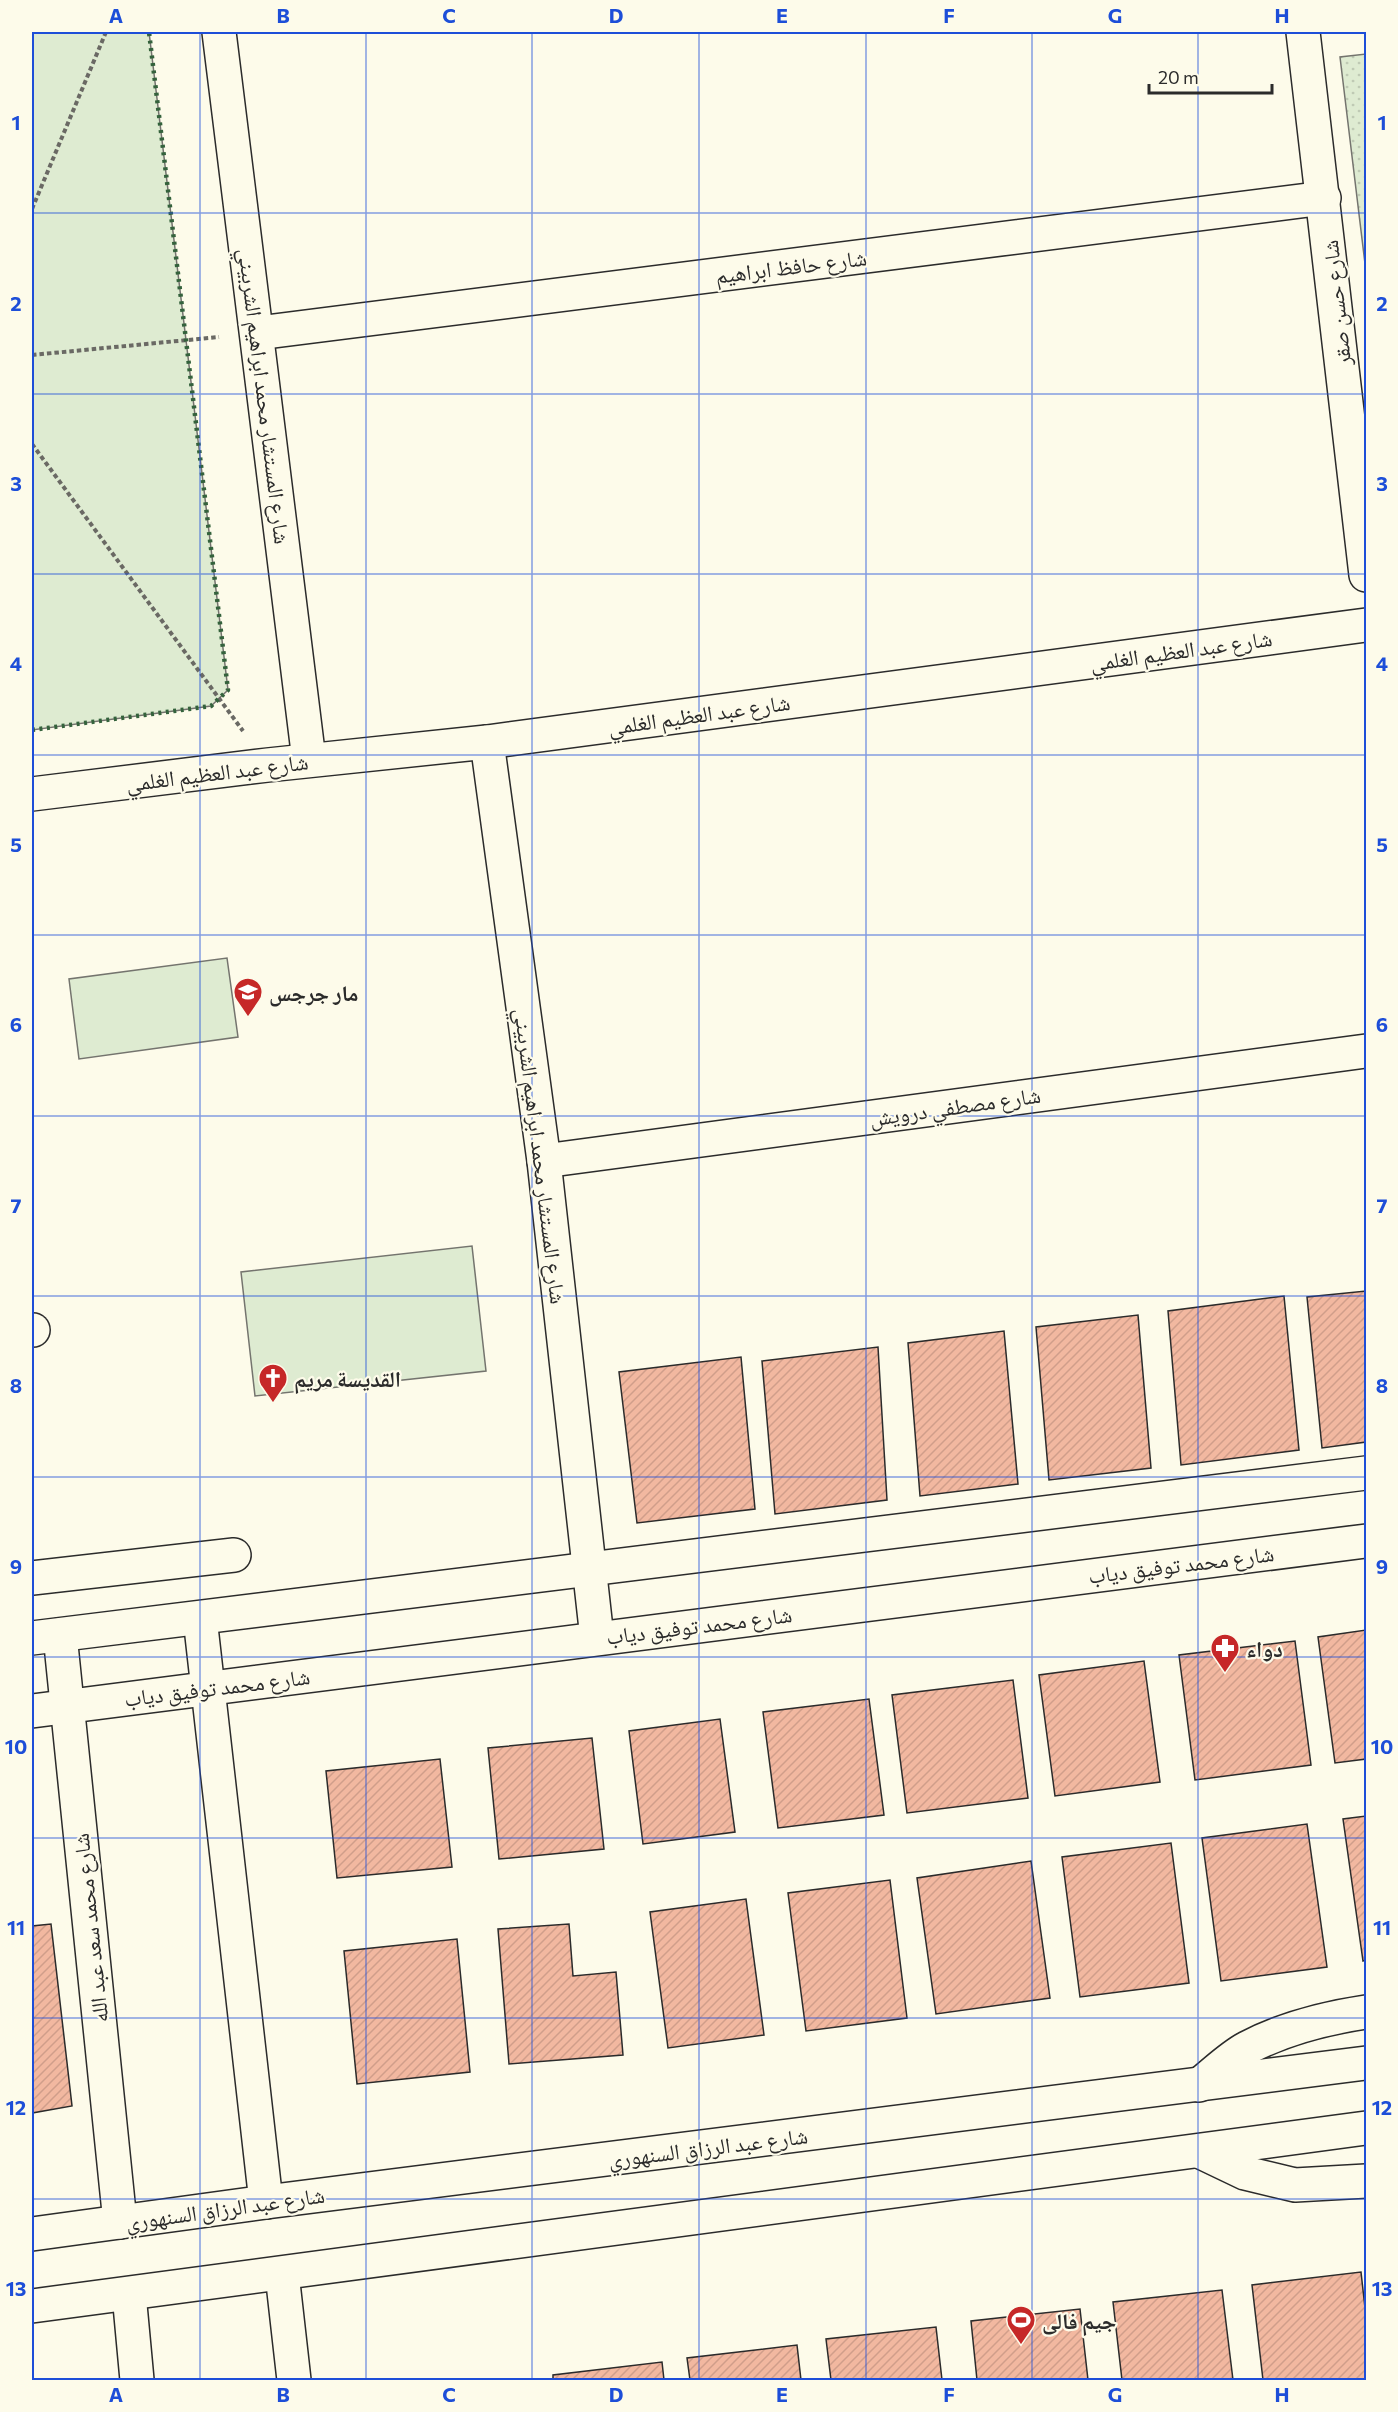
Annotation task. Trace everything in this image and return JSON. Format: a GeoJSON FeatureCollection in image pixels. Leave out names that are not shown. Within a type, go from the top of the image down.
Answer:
{"type":"FeatureCollection","features":[{"type":"Feature","properties":{"kind":"street","name":"شارع المستشار محمد ابراهيم الشربيني"},"geometry":{"type":"LineString","coordinates":[[219,32],[309,760]]}},
{"type":"Feature","properties":{"kind":"street","name":"شارع حسن صقر"},"geometry":{"type":"LineString","coordinates":[[1303,32],[1366,575]]}},
{"type":"Feature","properties":{"kind":"street","name":"شارع حافظ ابراهيم"},"geometry":{"type":"LineString","coordinates":[[258,333],[1324,198]]}},
{"type":"Feature","properties":{"kind":"street","name":"شارع عبد العظيم الغلمي"},"geometry":{"type":"LineString","coordinates":[[32,794],[309,760],[487,742],[1366,626]]}},
{"type":"Feature","properties":{"kind":"street","name":"شارع المستشار محمد ابراهيم الشربيني"},"geometry":{"type":"LineString","coordinates":[[487,742],[544,1161],[597,1638]]}},
{"type":"Feature","properties":{"kind":"street","name":"شارع مصطفي درويش"},"geometry":{"type":"LineString","coordinates":[[544,1161],[1366,1051]]}},
{"type":"Feature","properties":{"kind":"street"},"geometry":{"type":"LineString","coordinates":[[46,1636],[589,1571],[1366,1473]]}},
{"type":"Feature","properties":{"kind":"street","name":"شارع محمد توفيق دياب"},"geometry":{"type":"LineString","coordinates":[[32,1712],[1366,1541]]}},
{"type":"Feature","properties":{"kind":"street"},"geometry":{"type":"LineString","coordinates":[[32,1578],[234,1555]]}},
{"type":"Feature","properties":{"kind":"street"},"geometry":{"type":"LineString","coordinates":[[200,1618],[266,2202]]}},
{"type":"Feature","properties":{"kind":"street","name":"شارع محمد سعد عبد الله"},"geometry":{"type":"LineString","coordinates":[[46,1636],[67,1707],[120,2222]]}},
{"type":"Feature","properties":{"kind":"street"},"geometry":{"type":"LineString","coordinates":[[1199,2085],[1245,2049],[1293,2028],[1366,2012]]}},
{"type":"Feature","properties":{"kind":"street","name":"شارع عبد الرزاق السنهوري"},"geometry":{"type":"LineString","coordinates":[[32,2234],[266,2202],[1366,2063]]}},
{"type":"Feature","properties":{"kind":"street"},"geometry":{"type":"LineString","coordinates":[[32,2306],[1366,2128]]}},
{"type":"Feature","properties":{"kind":"street"},"geometry":{"type":"LineString","coordinates":[[1199,2151],[1245,2173],[1295,2185],[1366,2181]]}},
{"type":"Feature","properties":{"kind":"street"},"geometry":{"type":"LineString","coordinates":[[282,2274],[294,2380]]}},
{"type":"Feature","properties":{"kind":"street"},"geometry":{"type":"LineString","coordinates":[[129,2294],[137,2380]]}},
{"type":"Feature","properties":{"kind":"path"},"geometry":{"type":"LineString","coordinates":[[32,209],[106,32]]}},
{"type":"Feature","properties":{"kind":"path"},"geometry":{"type":"LineString","coordinates":[[32,355],[258,333]]}},
{"type":"Feature","properties":{"kind":"path"},"geometry":{"type":"LineString","coordinates":[[32,444],[268,765]]}},
{"type":"Feature","properties":{"kind":"green space"},"geometry":{"type":"Polygon","coordinates":[[[32,32],[149,32],[228,690],[211,706],[32,730],[32,32]]]}},
{"type":"Feature","properties":{"kind":"green space"},"geometry":{"type":"Polygon","coordinates":[[[1366,54],[1366,272],[1340,57],[1366,54]]]}},
{"type":"Feature","properties":{"kind":"green space"},"geometry":{"type":"Polygon","coordinates":[[[227,958],[238,1037],[79,1059],[69,979],[227,958]]]}},
{"type":"Feature","properties":{"kind":"green space"},"geometry":{"type":"Polygon","coordinates":[[[472,1246],[486,1371],[255,1396],[241,1272],[472,1246]]]}},
{"type":"Feature","properties":{"kind":"building"},"geometry":{"type":"Polygon","coordinates":[[[1366,1291],[1366,1442],[1322,1448],[1307,1297],[1366,1291]]]}},
{"type":"Feature","properties":{"kind":"building"},"geometry":{"type":"Polygon","coordinates":[[[1284,1296],[1299,1450],[1181,1465],[1168,1311],[1284,1296]]]}},
{"type":"Feature","properties":{"kind":"building"},"geometry":{"type":"Polygon","coordinates":[[[1138,1315],[1151,1468],[1049,1480],[1036,1327],[1138,1315]]]}},
{"type":"Feature","properties":{"kind":"building"},"geometry":{"type":"Polygon","coordinates":[[[1004,1331],[1018,1484],[920,1496],[908,1343],[1004,1331]]]}},
{"type":"Feature","properties":{"kind":"building"},"geometry":{"type":"Polygon","coordinates":[[[878,1347],[887,1500],[775,1514],[762,1361],[878,1347]]]}},
{"type":"Feature","properties":{"kind":"building"},"geometry":{"type":"Polygon","coordinates":[[[741,1357],[755,1509],[637,1523],[619,1372],[741,1357]]]}},
{"type":"Feature","properties":{"kind":"building"},"geometry":{"type":"Polygon","coordinates":[[[1366,1630],[1366,1759],[1335,1763],[1318,1637],[1366,1630]]]}},
{"type":"Feature","properties":{"kind":"building"},"geometry":{"type":"Polygon","coordinates":[[[1295,1641],[1311,1765],[1195,1780],[1179,1655],[1295,1641]]]}},
{"type":"Feature","properties":{"kind":"building"},"geometry":{"type":"Polygon","coordinates":[[[1144,1661],[1160,1782],[1055,1796],[1039,1675],[1144,1661]]]}},
{"type":"Feature","properties":{"kind":"building"},"geometry":{"type":"Polygon","coordinates":[[[1013,1680],[1028,1798],[907,1813],[892,1695],[1013,1680]]]}},
{"type":"Feature","properties":{"kind":"building"},"geometry":{"type":"Polygon","coordinates":[[[869,1699],[884,1815],[778,1828],[763,1712],[869,1699]]]}},
{"type":"Feature","properties":{"kind":"building"},"geometry":{"type":"Polygon","coordinates":[[[720,1719],[735,1832],[643,1844],[629,1731],[720,1719]]]}},
{"type":"Feature","properties":{"kind":"building"},"geometry":{"type":"Polygon","coordinates":[[[592,1738],[604,1849],[499,1859],[488,1748],[592,1738]]]}},
{"type":"Feature","properties":{"kind":"building"},"geometry":{"type":"Polygon","coordinates":[[[440,1759],[452,1867],[337,1878],[326,1771],[440,1759]]]}},
{"type":"Feature","properties":{"kind":"building"},"geometry":{"type":"Polygon","coordinates":[[[1366,1816],[1366,1960],[1363,1961],[1343,1819],[1366,1816]]]}},
{"type":"Feature","properties":{"kind":"building"},"geometry":{"type":"Polygon","coordinates":[[[1307,1824],[1327,1967],[1221,1981],[1202,1838],[1307,1824]]]}},
{"type":"Feature","properties":{"kind":"building"},"geometry":{"type":"Polygon","coordinates":[[[1171,1843],[1189,1983],[1080,1997],[1062,1857],[1171,1843]]]}},
{"type":"Feature","properties":{"kind":"building"},"geometry":{"type":"Polygon","coordinates":[[[1031,1861],[1050,1998],[936,2014],[917,1878],[1031,1861]]]}},
{"type":"Feature","properties":{"kind":"building"},"geometry":{"type":"Polygon","coordinates":[[[890,1880],[907,2018],[806,2031],[788,1893],[890,1880]]]}},
{"type":"Feature","properties":{"kind":"building"},"geometry":{"type":"Polygon","coordinates":[[[746,1899],[764,2035],[668,2048],[650,1912],[746,1899]]]}},
{"type":"Feature","properties":{"kind":"building"},"geometry":{"type":"Polygon","coordinates":[[[51,1924],[72,2106],[32,2113],[32,1926],[51,1924]]]}},
{"type":"Feature","properties":{"kind":"building"},"geometry":{"type":"Polygon","coordinates":[[[569,1924],[573,1976],[616,1972],[623,2055],[509,2064],[498,1929],[569,1924]]]}},
{"type":"Feature","properties":{"kind":"building"},"geometry":{"type":"Polygon","coordinates":[[[457,1939],[470,2072],[357,2084],[344,1951],[457,1939]]]}},
{"type":"Feature","properties":{"kind":"building"},"geometry":{"type":"Polygon","coordinates":[[[1361,2272],[1366,2317],[1366,2380],[1263,2380],[1252,2285],[1361,2272]]]}},
{"type":"Feature","properties":{"kind":"building"},"geometry":{"type":"Polygon","coordinates":[[[1222,2290],[1233,2380],[1122,2380],[1113,2302],[1222,2290]]]}},
{"type":"Feature","properties":{"kind":"building"},"geometry":{"type":"Polygon","coordinates":[[[1080,2309],[1088,2380],[977,2380],[971,2321],[1080,2309]]]}},
{"type":"Feature","properties":{"kind":"building"},"geometry":{"type":"Polygon","coordinates":[[[936,2327],[942,2380],[831,2380],[826,2339],[936,2327]]]}},
{"type":"Feature","properties":{"kind":"building"},"geometry":{"type":"Polygon","coordinates":[[[797,2345],[801,2380],[690,2380],[687,2358],[797,2345]]]}},
{"type":"Feature","properties":{"kind":"building"},"geometry":{"type":"Polygon","coordinates":[[[662,2362],[664,2380],[553,2380],[553,2375],[662,2362]]]}},
{"type":"Feature","properties":{"kind":"hedge"},"geometry":{"type":"LineString","coordinates":[[32,730],[211,706],[228,690],[149,32]]}},
{"type":"Feature","properties":{"kind":"place","name":"مار جرجس"},"geometry":{"type":"Point","coordinates":[248,1018]}},
{"type":"Feature","properties":{"kind":"place","name":"القديسة مريم"},"geometry":{"type":"Point","coordinates":[273,1404]}},
{"type":"Feature","properties":{"kind":"place","name":"دواء"},"geometry":{"type":"Point","coordinates":[1225,1674]}},
{"type":"Feature","properties":{"kind":"place","name":"جيم فالى"},"geometry":{"type":"Point","coordinates":[1021,2346]}}]}
